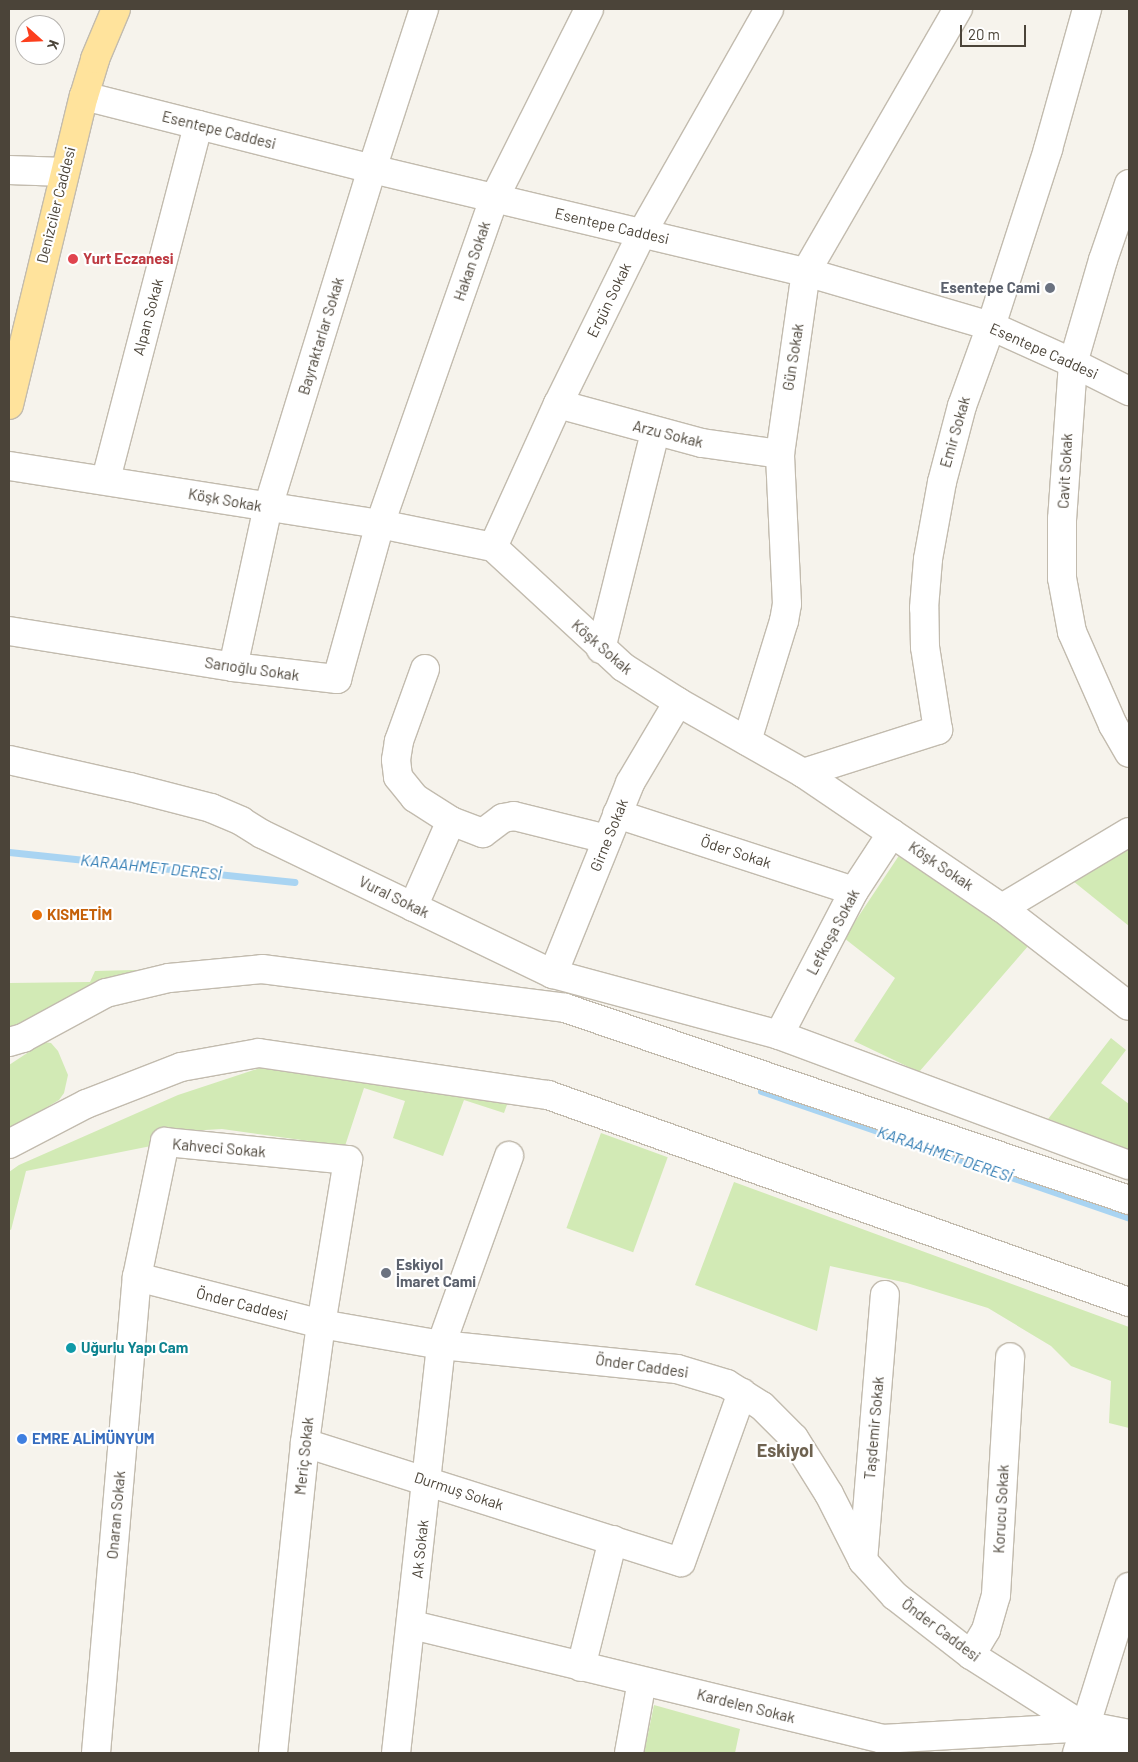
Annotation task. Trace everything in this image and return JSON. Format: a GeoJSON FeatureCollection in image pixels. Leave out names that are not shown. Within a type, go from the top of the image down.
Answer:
{"type":"FeatureCollection","features":[{"type":"Feature","properties":{"kind":"main road","name":"Denizciler Caddesi"},"geometry":{"type":"LineString","coordinates":[[9,405],[64,172],[84,96],[95,59],[116,9]]}},
{"type":"Feature","properties":{"kind":"street","name":"Bayraktarlar Sokak"},"geometry":{"type":"LineString","coordinates":[[233,667],[268,507],[372,169],[424,9]]}},
{"type":"Feature","properties":{"kind":"street","name":"Hakan Sokak"},"geometry":{"type":"LineString","coordinates":[[380,524],[494,199],[589,9]]}},
{"type":"Feature","properties":{"kind":"street","name":"Ergün Sokak"},"geometry":{"type":"LineString","coordinates":[[493,547],[558,404],[642,233],[769,9]]}},
{"type":"Feature","properties":{"kind":"street","name":"Gün Sokak"},"geometry":{"type":"LineString","coordinates":[[747,740],[784,621],[787,604],[780,454],[806,272],[958,9]]}},
{"type":"Feature","properties":{"kind":"street","name":"Emir Sokak"},"geometry":{"type":"LineString","coordinates":[[803,773],[938,730],[924,647],[924,608],[928,559],[949,448],[991,326],[1048,149],[1087,9]]}},
{"type":"Feature","properties":{"kind":"street","name":"Esentepe Caddesi"},"geometry":{"type":"LineString","coordinates":[[84,96],[494,199],[806,272],[991,326],[1074,363],[1129,391]]}},
{"type":"Feature","properties":{"kind":"street","name":"Alpan Sokak"},"geometry":{"type":"LineString","coordinates":[[106,479],[198,125]]}},
{"type":"Feature","properties":{"kind":"street"},"geometry":{"type":"LineString","coordinates":[[9,170],[64,172]]}},
{"type":"Feature","properties":{"kind":"street","name":"Cavit Sokak"},"geometry":{"type":"LineString","coordinates":[[1129,184],[1103,260],[1074,363],[1062,519],[1062,578],[1072,632],[1113,725],[1129,753]]}},
{"type":"Feature","properties":{"kind":"street","name":"Arzu Sokak"},"geometry":{"type":"LineString","coordinates":[[558,404],[655,432],[731,448],[780,454]]}},
{"type":"Feature","properties":{"kind":"street"},"geometry":{"type":"LineString","coordinates":[[601,649],[655,432]]}},
{"type":"Feature","properties":{"kind":"street","name":"Köşk Sokak"},"geometry":{"type":"LineString","coordinates":[[9,466],[106,479],[380,524],[493,547],[601,649],[623,667],[678,702],[803,773],[1002,908],[1129,1006]]}},
{"type":"Feature","properties":{"kind":"street","name":"Sarıoğlu Sokak"},"geometry":{"type":"LineString","coordinates":[[9,631],[233,667],[337,679],[380,524]]}},
{"type":"Feature","properties":{"kind":"street"},"geometry":{"type":"LineString","coordinates":[[425,669],[399,741],[396,760],[398,777],[415,798],[451,821],[483,833],[503,818],[514,816],[607,839]]}},
{"type":"Feature","properties":{"kind":"street","name":"Girne Sokak"},"geometry":{"type":"LineString","coordinates":[[553,974],[630,783],[678,702]]}},
{"type":"Feature","properties":{"kind":"street","name":"Vural Sokak"},"geometry":{"type":"LineString","coordinates":[[9,760],[130,787],[211,808],[553,974],[779,1035],[1129,1164]]}},
{"type":"Feature","properties":{"kind":"street","name":"Öder Sokak"},"geometry":{"type":"LineString","coordinates":[[617,814],[854,891]]}},
{"type":"Feature","properties":{"kind":"street"},"geometry":{"type":"LineString","coordinates":[[413,907],[451,821]]}},
{"type":"Feature","properties":{"kind":"street"},"geometry":{"type":"LineString","coordinates":[[1002,908],[1129,832]]}},
{"type":"Feature","properties":{"kind":"street","name":"Lefkoşa Sokak"},"geometry":{"type":"LineString","coordinates":[[779,1035],[854,891],[892,833]]}},
{"type":"Feature","properties":{"kind":"street"},"geometry":{"type":"LineString","coordinates":[[14,1043],[106,993],[169,978],[262,970],[565,1008],[1129,1200]]}},
{"type":"Feature","properties":{"kind":"street"},"geometry":{"type":"LineString","coordinates":[[9,1144],[86,1104],[181,1067],[259,1053],[548,1095],[1129,1302]]}},
{"type":"Feature","properties":{"kind":"street","name":"Kahveci Sokak"},"geometry":{"type":"LineString","coordinates":[[137,1277],[165,1142],[348,1160]]}},
{"type":"Feature","properties":{"kind":"street","name":"Ak Sokak"},"geometry":{"type":"LineString","coordinates":[[396,1753],[412,1625],[441,1345],[509,1156]]}},
{"type":"Feature","properties":{"kind":"street","name":"Meriç Sokak"},"geometry":{"type":"LineString","coordinates":[[273,1753],[305,1443],[321,1324],[348,1160]]}},
{"type":"Feature","properties":{"kind":"street","name":"Önder Caddesi"},"geometry":{"type":"LineString","coordinates":[[137,1277],[321,1324],[441,1345],[677,1369],[727,1384],[762,1406],[794,1438],[830,1494],[864,1561],[895,1596],[970,1655],[1086,1728],[1115,1753]]}},
{"type":"Feature","properties":{"kind":"street","name":"Onaran Sokak"},"geometry":{"type":"LineString","coordinates":[[96,1753],[137,1277]]}},
{"type":"Feature","properties":{"kind":"street","name":"Taşdemir Sokak"},"geometry":{"type":"LineString","coordinates":[[864,1561],[885,1295]]}},
{"type":"Feature","properties":{"kind":"street","name":"Korucu Sokak"},"geometry":{"type":"LineString","coordinates":[[970,1655],[986,1630],[996,1595],[1010,1357]]}},
{"type":"Feature","properties":{"kind":"street","name":"Durmuş Sokak"},"geometry":{"type":"LineString","coordinates":[[305,1443],[681,1562],[742,1393]]}},
{"type":"Feature","properties":{"kind":"street"},"geometry":{"type":"LineString","coordinates":[[581,1667],[613,1540]]}},
{"type":"Feature","properties":{"kind":"street"},"geometry":{"type":"LineString","coordinates":[[1077,1753],[1128,1598]]}},
{"type":"Feature","properties":{"kind":"street","name":"Kardelen Sokak"},"geometry":{"type":"LineString","coordinates":[[412,1625],[642,1681],[880,1746],[1086,1728]]}},
{"type":"Feature","properties":{"kind":"street"},"geometry":{"type":"LineString","coordinates":[[629,1753],[642,1681]]}},
{"type":"Feature","properties":{"kind":"street"},"geometry":{"type":"LineString","coordinates":[[1086,1728],[1129,1734]]}},
{"type":"Feature","properties":{"kind":"green space"},"geometry":{"type":"Polygon","coordinates":[[[1129,842],[1129,926],[1068,877],[1129,842]]]}},
{"type":"Feature","properties":{"kind":"green space"},"geometry":{"type":"Polygon","coordinates":[[[902,851],[1029,945],[919,1072],[854,1041],[895,978],[844,938],[902,851]]]}},
{"type":"Feature","properties":{"kind":"green space"},"geometry":{"type":"Polygon","coordinates":[[[173,969],[9,1036],[9,983],[90,982],[95,971],[173,969]]]}},
{"type":"Feature","properties":{"kind":"green space"},"geometry":{"type":"Polygon","coordinates":[[[1111,1038],[1126,1050],[1101,1083],[1129,1104],[1129,1150],[1048,1119],[1111,1038]]]}},
{"type":"Feature","properties":{"kind":"green space"},"geometry":{"type":"Polygon","coordinates":[[[44,1042],[51,1043],[58,1051],[68,1075],[64,1093],[59,1100],[9,1130],[9,1065],[44,1042]]]}},
{"type":"Feature","properties":{"kind":"green space"},"geometry":{"type":"Polygon","coordinates":[[[260,1068],[508,1102],[504,1113],[464,1100],[443,1156],[393,1138],[405,1101],[364,1088],[345,1146],[222,1129],[155,1133],[151,1146],[26,1171],[11,1230],[9,1229],[9,1172],[19,1165],[178,1095],[260,1068]]]}},
{"type":"Feature","properties":{"kind":"green space"},"geometry":{"type":"Polygon","coordinates":[[[601,1133],[668,1157],[633,1252],[566,1228],[601,1133]]]}},
{"type":"Feature","properties":{"kind":"green space"},"geometry":{"type":"Polygon","coordinates":[[[734,1182],[1129,1327],[1129,1428],[1109,1423],[1111,1381],[1071,1366],[1051,1346],[988,1308],[907,1283],[830,1266],[817,1331],[695,1285],[734,1182]]]}},
{"type":"Feature","properties":{"kind":"green space"},"geometry":{"type":"Polygon","coordinates":[[[654,1705],[740,1729],[735,1753],[644,1753],[654,1705]]]}},
{"type":"Feature","properties":{"kind":"waterway","name":"KARAAHMET DERESİ"},"geometry":{"type":"LineString","coordinates":[[9,852],[294,882]]}},
{"type":"Feature","properties":{"kind":"waterway","name":"KARAAHMET DERESİ"},"geometry":{"type":"LineString","coordinates":[[761,1091],[1129,1218]]}},
{"type":"Feature","properties":{"kind":"place","name":"Yurt Eczanesi"},"geometry":{"type":"Point","coordinates":[73,259]}},
{"type":"Feature","properties":{"kind":"place","name":"Esentepe Cami"},"geometry":{"type":"Point","coordinates":[1050,288]}},
{"type":"Feature","properties":{"kind":"place","name":"KISMETİM"},"geometry":{"type":"Point","coordinates":[37,915]}},
{"type":"Feature","properties":{"kind":"place","name":"Eskiyol İmaret Cami"},"geometry":{"type":"Point","coordinates":[386,1273]}},
{"type":"Feature","properties":{"kind":"place","name":"Uğurlu Yapı Cam"},"geometry":{"type":"Point","coordinates":[71,1348]}},
{"type":"Feature","properties":{"kind":"place","name":"EMRE ALİMÜNYUM"},"geometry":{"type":"Point","coordinates":[22,1439]}},
{"type":"Feature","properties":{"kind":"district","name":"Eskiyol"},"geometry":{"type":"Point","coordinates":[785,1450]}}]}
